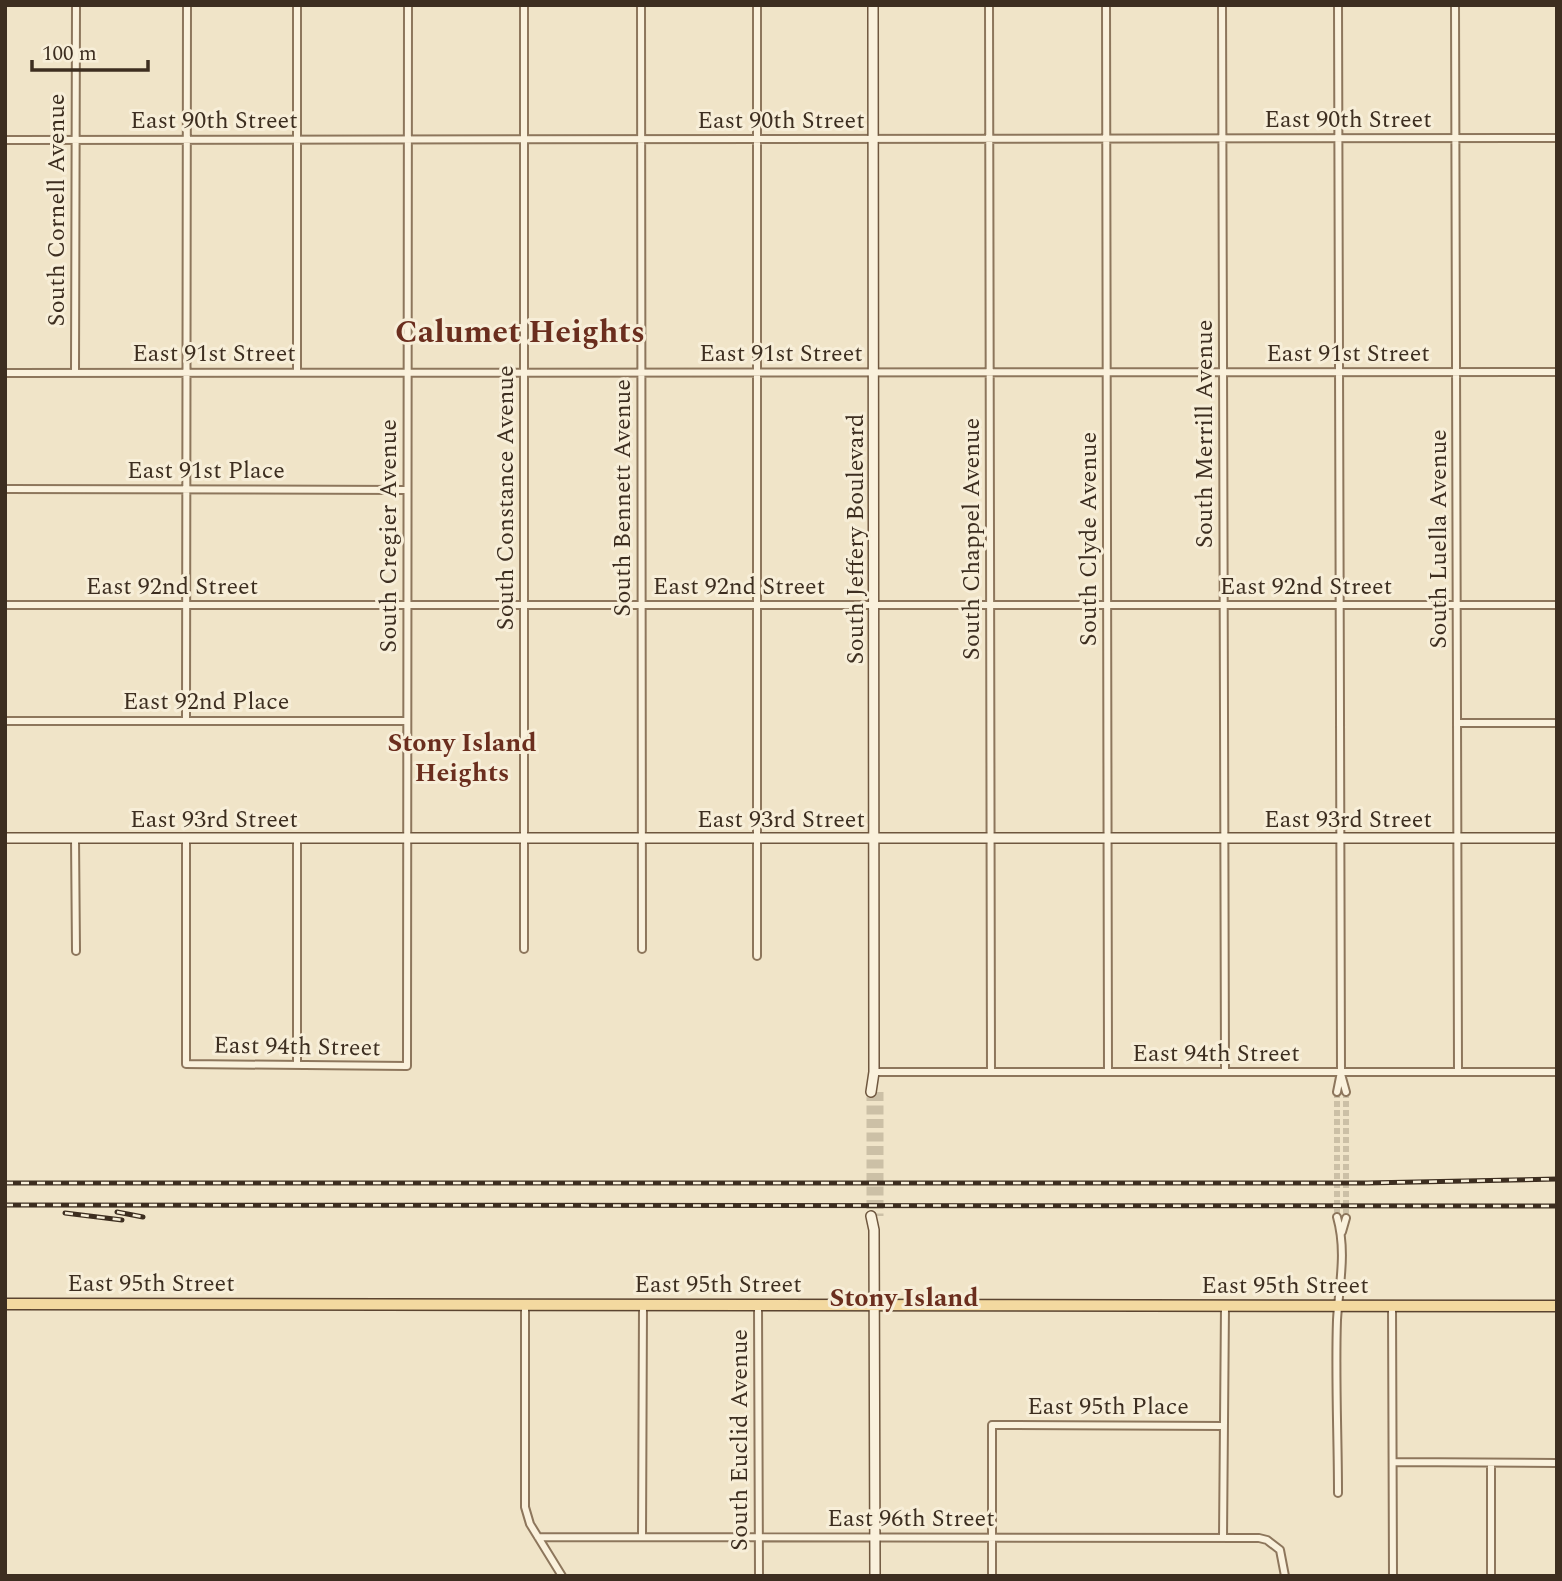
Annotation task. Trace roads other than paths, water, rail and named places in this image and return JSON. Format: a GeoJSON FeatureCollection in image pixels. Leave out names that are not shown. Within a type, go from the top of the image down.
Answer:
{"type":"FeatureCollection","features":[{"type":"Feature","properties":{"kind":"main road","name":"East 95th Street"},"geometry":{"type":"LineString","coordinates":[[5,1304],[1557,1306]]}},
{"type":"Feature","properties":{"kind":"street","name":"South Cornell Avenue"},"geometry":{"type":"LineString","coordinates":[[75,373],[76,5]]}},
{"type":"Feature","properties":{"kind":"street"},"geometry":{"type":"LineString","coordinates":[[186,720],[187,5]]}},
{"type":"Feature","properties":{"kind":"street"},"geometry":{"type":"LineString","coordinates":[[297,5],[297,372]]}},
{"type":"Feature","properties":{"kind":"street","name":"South Cregier Avenue"},"geometry":{"type":"LineString","coordinates":[[407,1066],[408,5]]}},
{"type":"Feature","properties":{"kind":"street","name":"South Constance Avenue"},"geometry":{"type":"LineString","coordinates":[[523,5],[524,948]]}},
{"type":"Feature","properties":{"kind":"street","name":"South Bennett Avenue"},"geometry":{"type":"LineString","coordinates":[[641,5],[642,949]]}},
{"type":"Feature","properties":{"kind":"street"},"geometry":{"type":"LineString","coordinates":[[757,5],[757,956]]}},
{"type":"Feature","properties":{"kind":"street","name":"South Jeffery Boulevard"},"geometry":{"type":"LineString","coordinates":[[873,5],[875,1092]]}},
{"type":"Feature","properties":{"kind":"street","name":"South Chappel Avenue"},"geometry":{"type":"LineString","coordinates":[[989,5],[991,1072]]}},
{"type":"Feature","properties":{"kind":"street","name":"South Clyde Avenue"},"geometry":{"type":"LineString","coordinates":[[1106,5],[1108,1072]]}},
{"type":"Feature","properties":{"kind":"street","name":"South Merrill Avenue"},"geometry":{"type":"LineString","coordinates":[[1222,5],[1225,1072]]}},
{"type":"Feature","properties":{"kind":"street"},"geometry":{"type":"LineString","coordinates":[[1337,1092],[1341,1072],[1338,5]]}},
{"type":"Feature","properties":{"kind":"street","name":"South Luella Avenue"},"geometry":{"type":"LineString","coordinates":[[1455,5],[1458,1072]]}},
{"type":"Feature","properties":{"kind":"street","name":"East 90th Street"},"geometry":{"type":"LineString","coordinates":[[5,140],[1557,138]]}},
{"type":"Feature","properties":{"kind":"street","name":"East 91st Street"},"geometry":{"type":"LineString","coordinates":[[5,373],[1557,372]]}},
{"type":"Feature","properties":{"kind":"street","name":"East 91st Place"},"geometry":{"type":"LineString","coordinates":[[5,489],[407,490]]}},
{"type":"Feature","properties":{"kind":"street","name":"East 92nd Street"},"geometry":{"type":"LineString","coordinates":[[5,605],[1557,605]]}},
{"type":"Feature","properties":{"kind":"street","name":"East 92nd Place"},"geometry":{"type":"LineString","coordinates":[[5,721],[407,721]]}},
{"type":"Feature","properties":{"kind":"street"},"geometry":{"type":"LineString","coordinates":[[1457,723],[1557,723]]}},
{"type":"Feature","properties":{"kind":"street","name":"East 93rd Street"},"geometry":{"type":"LineString","coordinates":[[5,838],[1557,838]]}},
{"type":"Feature","properties":{"kind":"street"},"geometry":{"type":"LineString","coordinates":[[75,838],[76,951]]}},
{"type":"Feature","properties":{"kind":"street","name":"East 94th Street"},"geometry":{"type":"LineString","coordinates":[[186,838],[186,1063],[407,1066]]}},
{"type":"Feature","properties":{"kind":"street"},"geometry":{"type":"LineString","coordinates":[[297,838],[297,1065]]}},
{"type":"Feature","properties":{"kind":"street","name":"East 94th Street"},"geometry":{"type":"LineString","coordinates":[[874,1072],[1557,1072]]}},
{"type":"Feature","properties":{"kind":"street"},"geometry":{"type":"LineString","coordinates":[[1341,1072],[1346,1092]]}},
{"type":"Feature","properties":{"kind":"street"},"geometry":{"type":"LineString","coordinates":[[874,1576],[875,1216]]}},
{"type":"Feature","properties":{"kind":"street"},"geometry":{"type":"LineString","coordinates":[[1337,1217],[1342,1234]]}},
{"type":"Feature","properties":{"kind":"street"},"geometry":{"type":"LineString","coordinates":[[1338,1493],[1339,1306],[1342,1234],[1346,1218]]}},
{"type":"Feature","properties":{"kind":"street"},"geometry":{"type":"LineString","coordinates":[[525,1304],[527,1518],[562,1576]]}},
{"type":"Feature","properties":{"kind":"street"},"geometry":{"type":"LineString","coordinates":[[642,1537],[643,1305]]}},
{"type":"Feature","properties":{"kind":"street","name":"South Euclid Avenue"},"geometry":{"type":"LineString","coordinates":[[758,1305],[759,1576]]}},
{"type":"Feature","properties":{"kind":"street"},"geometry":{"type":"LineString","coordinates":[[1223,1538],[1224,1306]]}},
{"type":"Feature","properties":{"kind":"street"},"geometry":{"type":"LineString","coordinates":[[1392,1306],[1393,1576]]}},
{"type":"Feature","properties":{"kind":"street","name":"East 95th Place"},"geometry":{"type":"LineString","coordinates":[[992,1538],[992,1425],[1224,1426]]}},
{"type":"Feature","properties":{"kind":"street"},"geometry":{"type":"LineString","coordinates":[[1394,1462],[1557,1463]]}},
{"type":"Feature","properties":{"kind":"street"},"geometry":{"type":"LineString","coordinates":[[1491,1463],[1491,1576]]}},
{"type":"Feature","properties":{"kind":"street","name":"East 96th Street"},"geometry":{"type":"LineString","coordinates":[[538,1537],[1267,1539],[1280,1550],[1285,1576]]}},
{"type":"Feature","properties":{"kind":"street"},"geometry":{"type":"LineString","coordinates":[[992,1538],[992,1576]]}},
{"type":"Feature","properties":{"kind":"tunnel"},"geometry":{"type":"LineString","coordinates":[[871,1092],[871,1216]]}},
{"type":"Feature","properties":{"kind":"tunnel"},"geometry":{"type":"LineString","coordinates":[[879,1092],[879,1216]]}},
{"type":"Feature","properties":{"kind":"tunnel"},"geometry":{"type":"LineString","coordinates":[[1337,1092],[1337,1217]]}},
{"type":"Feature","properties":{"kind":"tunnel"},"geometry":{"type":"LineString","coordinates":[[1346,1092],[1346,1218]]}},
{"type":"Feature","properties":{"kind":"railway"},"geometry":{"type":"LineString","coordinates":[[5,1183],[1367,1183],[1557,1179]]}},
{"type":"Feature","properties":{"kind":"railway"},"geometry":{"type":"LineString","coordinates":[[5,1205],[1557,1206]]}},
{"type":"Feature","properties":{"kind":"railway"},"geometry":{"type":"LineString","coordinates":[[117,1212],[143,1217]]}},
{"type":"Feature","properties":{"kind":"railway"},"geometry":{"type":"LineString","coordinates":[[65,1213],[122,1220]]}},
{"type":"Feature","properties":{"kind":"district","name":"Calumet Heights"},"geometry":{"type":"Point","coordinates":[520,331]}},
{"type":"Feature","properties":{"kind":"district","name":"Stony Island Heights"},"geometry":{"type":"Point","coordinates":[462,757]}},
{"type":"Feature","properties":{"kind":"district","name":"Stony Island"},"geometry":{"type":"Point","coordinates":[904,1297]}}]}
